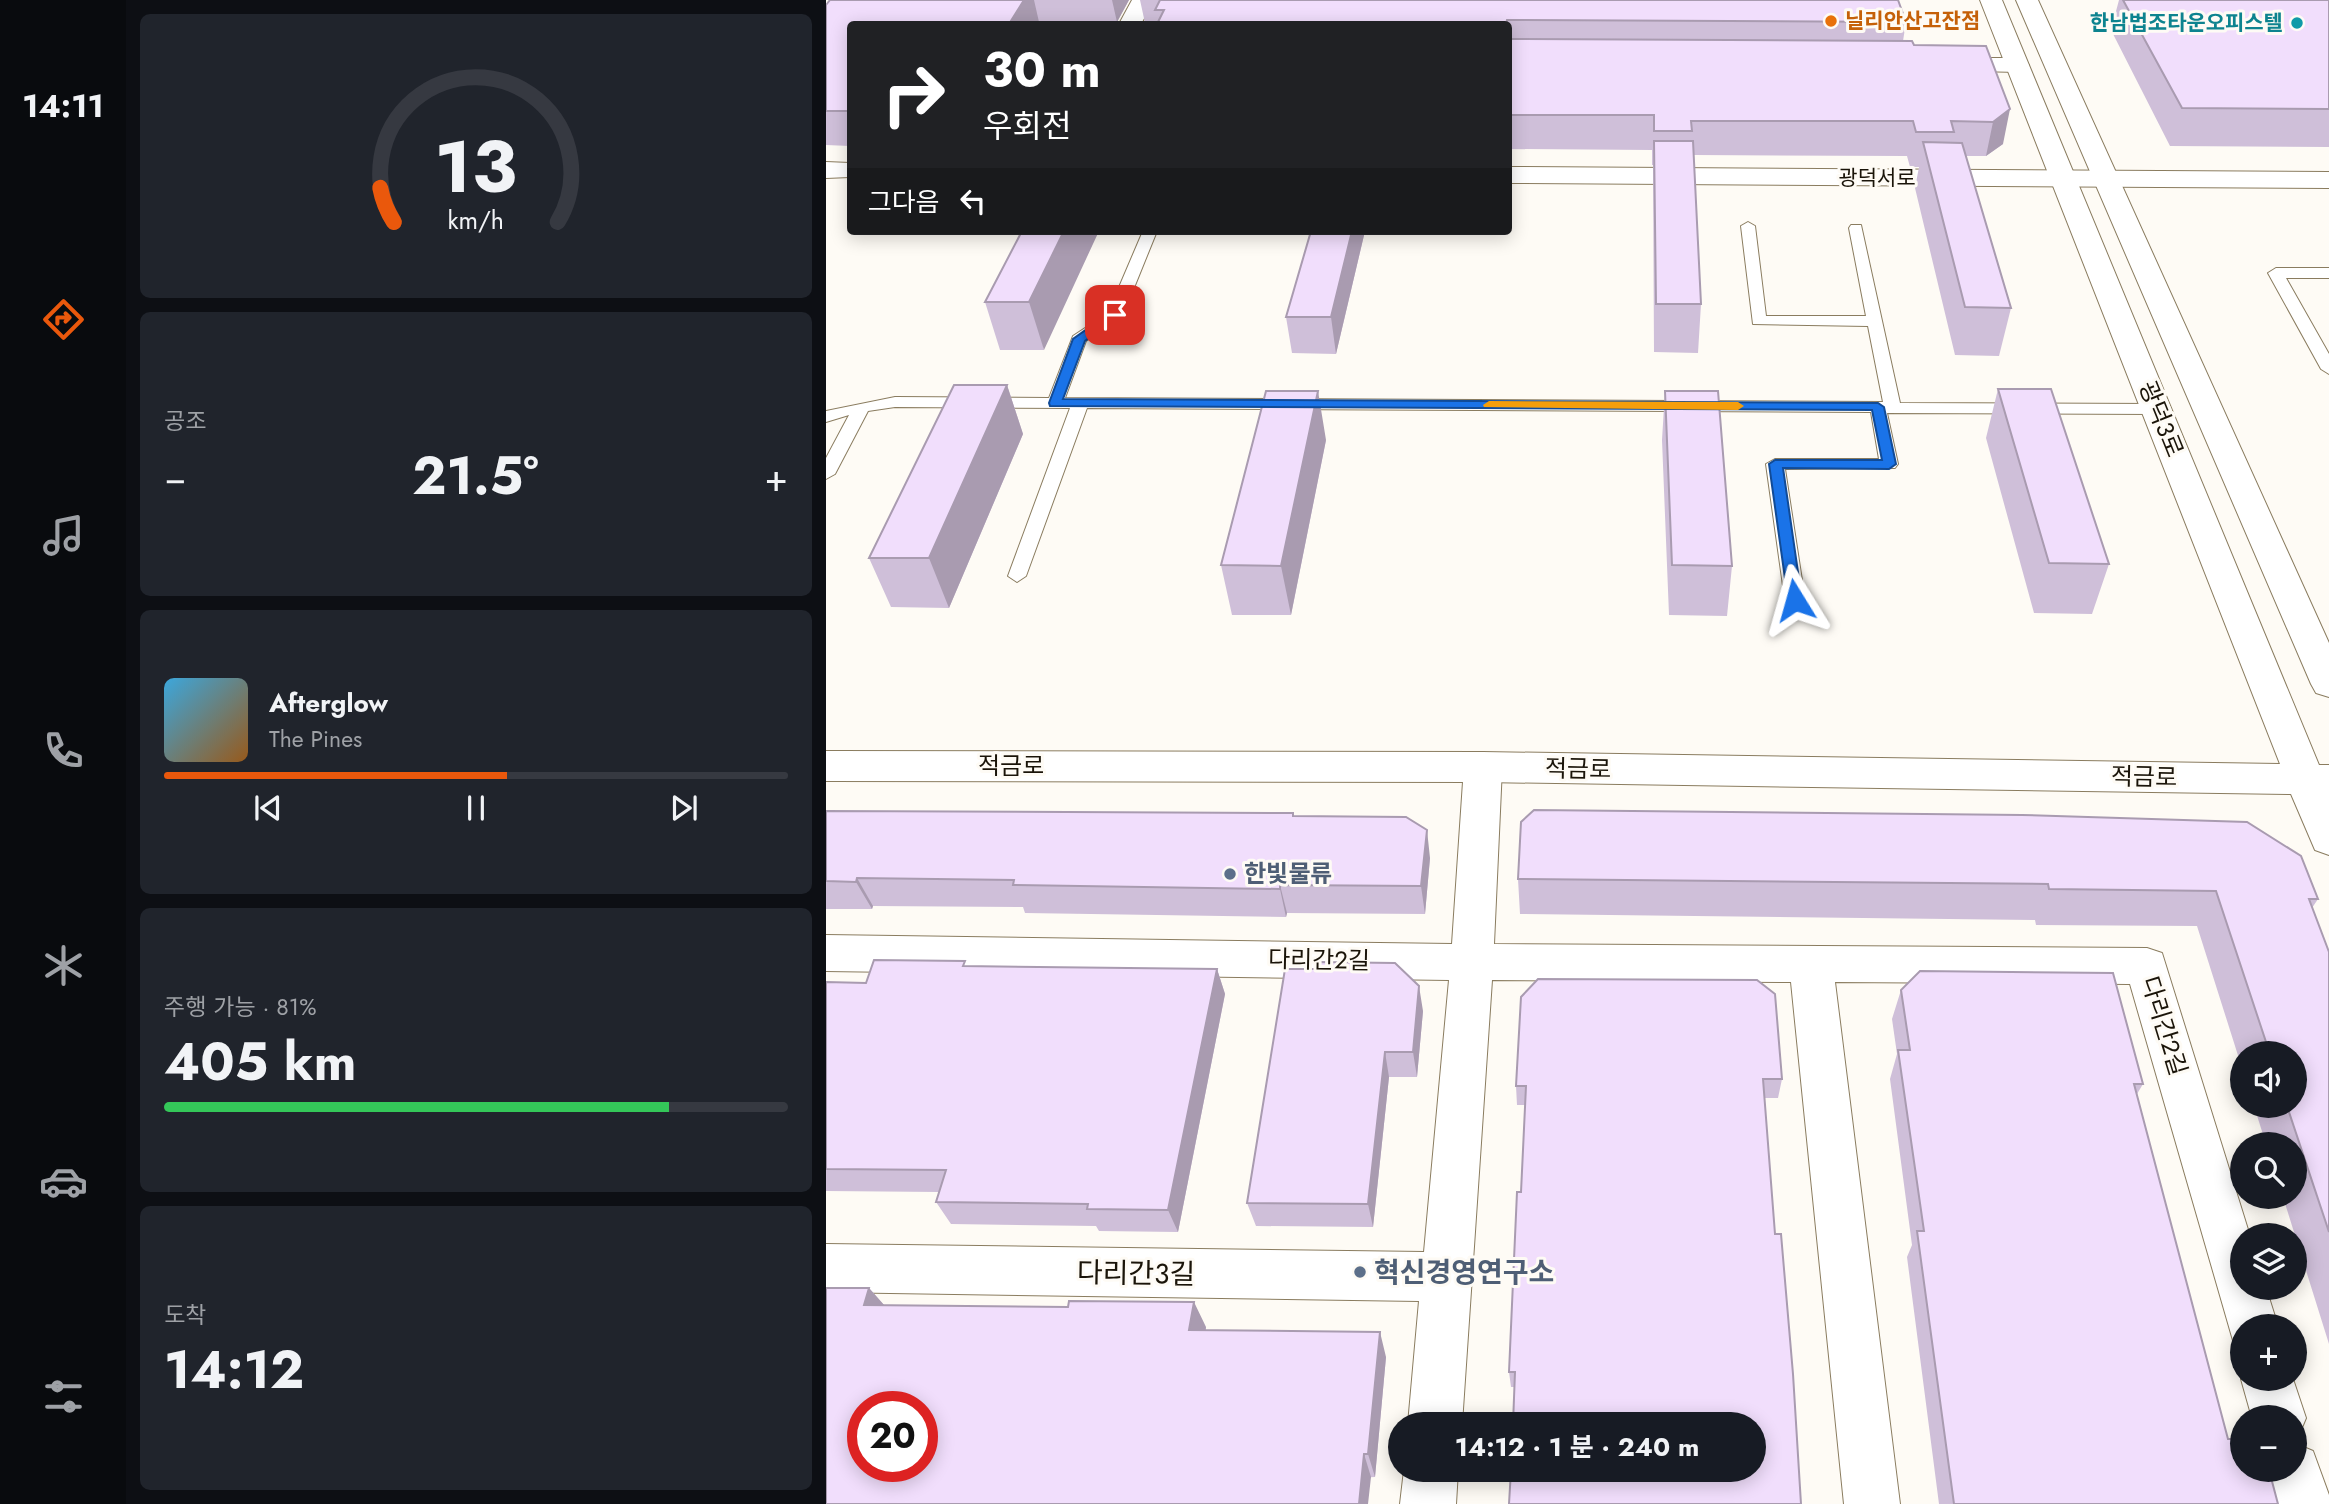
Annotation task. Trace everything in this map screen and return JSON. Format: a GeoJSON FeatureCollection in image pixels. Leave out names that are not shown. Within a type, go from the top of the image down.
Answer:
{"type":"FeatureCollection","features":[{"type":"Feature","properties":{"kind":"street"},"geometry":{"type":"LineString","coordinates":[[1132,21],[1143,0]]}},
{"type":"Feature","properties":{"kind":"street","name":"광덕3로"},"geometry":{"type":"LineString","coordinates":[[1991,0],[2157,410],[2317,780],[2329,839]]}},
{"type":"Feature","properties":{"kind":"street","name":"광덕3로"},"geometry":{"type":"LineString","coordinates":[[2027,0],[2329,684]]}},
{"type":"Feature","properties":{"kind":"street"},"geometry":{"type":"LineString","coordinates":[[1921,65],[2018,65]]}},
{"type":"Feature","properties":{"kind":"street"},"geometry":{"type":"LineString","coordinates":[[826,170],[847,170]]}},
{"type":"Feature","properties":{"kind":"street","name":"광덕서로"},"geometry":{"type":"LineString","coordinates":[[1512,175],[2329,180]]}},
{"type":"Feature","properties":{"kind":"street","name":"적금로"},"geometry":{"type":"LineString","coordinates":[[826,765],[1483,767],[2317,780]]}},
{"type":"Feature","properties":{"kind":"street"},"geometry":{"type":"LineString","coordinates":[[1436,1412],[1472,962],[1483,767]]}},
{"type":"Feature","properties":{"kind":"street","name":"다리간2길"},"geometry":{"type":"LineString","coordinates":[[826,953],[1472,962],[2147,966],[2248,1314]]}},
{"type":"Feature","properties":{"kind":"street"},"geometry":{"type":"LineString","coordinates":[[1811,965],[1872,1504]]}},
{"type":"Feature","properties":{"kind":"street","name":"다리간3길"},"geometry":{"type":"LineString","coordinates":[[826,1269],[1446,1277]]}},
{"type":"Feature","properties":{"kind":"street"},"geometry":{"type":"LineString","coordinates":[[1429,1504],[1430,1482]]}},
{"type":"Feature","properties":{"kind":"street"},"geometry":{"type":"LineString","coordinates":[[2298,1482],[2304,1504]]}},
{"type":"Feature","properties":{"kind":"lane"},"geometry":{"type":"LineString","coordinates":[[1748,226],[1759,321],[1876,321]]}},
{"type":"Feature","properties":{"kind":"lane"},"geometry":{"type":"LineString","coordinates":[[1795,600],[1775,464],[1889,464],[1876,321],[1856,228]]}},
{"type":"Feature","properties":{"kind":"lane"},"geometry":{"type":"LineString","coordinates":[[1055,403],[1079,339],[1115,315],[1148,235]]}},
{"type":"Feature","properties":{"kind":"lane"},"geometry":{"type":"LineString","coordinates":[[2329,273],[2276,273],[2329,369]]}},
{"type":"Feature","properties":{"kind":"lane"},"geometry":{"type":"LineString","coordinates":[[826,417],[862,407],[895,402],[1885,406],[2157,410]]}},
{"type":"Feature","properties":{"kind":"lane"},"geometry":{"type":"LineString","coordinates":[[1017,576],[1080,403]]}},
{"type":"Feature","properties":{"kind":"lane"},"geometry":{"type":"LineString","coordinates":[[826,474],[862,407]]}},
{"type":"Feature","properties":{"kind":"building"},"geometry":{"type":"Polygon","coordinates":[[[830,0],[1024,0],[1011,21],[847,21],[847,111],[826,111],[826,5],[830,0]]]}},
{"type":"Feature","properties":{"kind":"building"},"geometry":{"type":"Polygon","coordinates":[[[1160,0],[1898,0],[1906,22],[1158,21],[1164,10],[1155,10],[1160,0]]]}},
{"type":"Feature","properties":{"kind":"building"},"geometry":{"type":"Polygon","coordinates":[[[2123,0],[2329,0],[2329,109],[2182,108],[2123,0]]]}},
{"type":"Feature","properties":{"kind":"building"},"geometry":{"type":"Polygon","coordinates":[[[1512,39],[1912,41],[1914,45],[1986,46],[2010,109],[1993,122],[1951,121],[1954,132],[1916,132],[1913,121],[1691,121],[1692,131],[1654,131],[1654,115],[1512,115],[1512,39]]]}},
{"type":"Feature","properties":{"kind":"building"},"geometry":{"type":"Polygon","coordinates":[[[1654,141],[1693,141],[1701,304],[1656,304],[1654,141]]]}},
{"type":"Feature","properties":{"kind":"building"},"geometry":{"type":"Polygon","coordinates":[[[1923,142],[1962,143],[2011,308],[1965,307],[1923,142]]]}},
{"type":"Feature","properties":{"kind":"building"},"geometry":{"type":"Polygon","coordinates":[[[1020,235],[1062,235],[1029,302],[985,302],[1020,235]]]}},
{"type":"Feature","properties":{"kind":"building"},"geometry":{"type":"Polygon","coordinates":[[[1310,235],[1351,235],[1331,317],[1286,317],[1310,235]]]}},
{"type":"Feature","properties":{"kind":"building"},"geometry":{"type":"Polygon","coordinates":[[[954,385],[1007,385],[929,558],[869,558],[954,385]]]}},
{"type":"Feature","properties":{"kind":"building"},"geometry":{"type":"Polygon","coordinates":[[[1998,389],[2051,389],[2109,564],[2049,563],[1998,389]]]}},
{"type":"Feature","properties":{"kind":"building"},"geometry":{"type":"Polygon","coordinates":[[[1266,391],[1318,391],[1281,566],[1221,565],[1266,391]]]}},
{"type":"Feature","properties":{"kind":"building"},"geometry":{"type":"Polygon","coordinates":[[[1665,391],[1718,391],[1732,566],[1672,565],[1665,391]]]}},
{"type":"Feature","properties":{"kind":"building"},"geometry":{"type":"Polygon","coordinates":[[[1534,810],[2022,815],[2247,822],[2301,856],[2318,899],[2309,899],[2329,952],[2329,1232],[2307,1166],[2307,1132],[2296,1132],[2291,1118],[2307,1118],[2307,1041],[2266,1041],[2216,891],[2049,889],[2048,884],[1518,879],[1521,822],[1534,810]]]}},
{"type":"Feature","properties":{"kind":"building"},"geometry":{"type":"Polygon","coordinates":[[[826,811],[1293,813],[1293,816],[1406,817],[1427,830],[1421,886],[1280,885],[1280,889],[1013,885],[1014,880],[857,878],[856,882],[826,881],[826,811]]]}},
{"type":"Feature","properties":{"kind":"building"},"geometry":{"type":"Polygon","coordinates":[[[874,960],[965,961],[963,966],[1217,969],[1168,1210],[1087,1209],[1088,1204],[936,1202],[946,1170],[826,1169],[826,982],[866,983],[874,960]]]}},
{"type":"Feature","properties":{"kind":"building"},"geometry":{"type":"Polygon","coordinates":[[[1318,962],[1395,963],[1419,986],[1413,1052],[1385,1052],[1368,1204],[1247,1203],[1285,969],[1317,969],[1318,962]]]}},
{"type":"Feature","properties":{"kind":"building"},"geometry":{"type":"Polygon","coordinates":[[[1920,971],[2113,973],[2143,1084],[2134,1084],[2230,1439],[2230,1482],[2272,1482],[2278,1504],[1954,1504],[1917,1231],[1924,1231],[1898,1050],[1910,1050],[1901,990],[1920,971]]]}},
{"type":"Feature","properties":{"kind":"building"},"geometry":{"type":"Polygon","coordinates":[[[1538,979],[1757,980],[1775,994],[1782,1079],[1763,1079],[1775,1234],[1781,1234],[1801,1504],[1509,1504],[1510,1482],[1766,1482],[1766,1412],[1513,1412],[1515,1372],[1509,1372],[1517,1192],[1521,1192],[1526,1086],[1516,1086],[1521,997],[1538,979]]]}},
{"type":"Feature","properties":{"kind":"building"},"geometry":{"type":"Polygon","coordinates":[[[826,1288],[869,1288],[864,1305],[1068,1307],[1069,1301],[1194,1302],[1189,1330],[1380,1332],[1368,1454],[1364,1454],[1359,1504],[826,1504],[826,1288]]]}},
{"type":"Feature","properties":{"kind":"slow traffic"},"geometry":{"type":"LineString","coordinates":[[1489,405],[1738,406]]}},
{"type":"Feature","properties":{"kind":"place","name":"닐리안산고잔점"},"geometry":{"type":"Point","coordinates":[1831,21]}},
{"type":"Feature","properties":{"kind":"place","name":"한남법조타운오피스텔"},"geometry":{"type":"Point","coordinates":[2297,23]}},
{"type":"Feature","properties":{"kind":"place","name":"한빛물류"},"geometry":{"type":"Point","coordinates":[1230,874]}},
{"type":"Feature","properties":{"kind":"place","name":"혁신경영연구소"},"geometry":{"type":"Point","coordinates":[1360,1272]}},
{"type":"Feature","properties":{"kind":"route"},"geometry":{"type":"LineString","coordinates":[[1115,315],[1079,339],[1055,403],[1878,407],[1889,464],[1775,464],[1795,600]]}}]}
